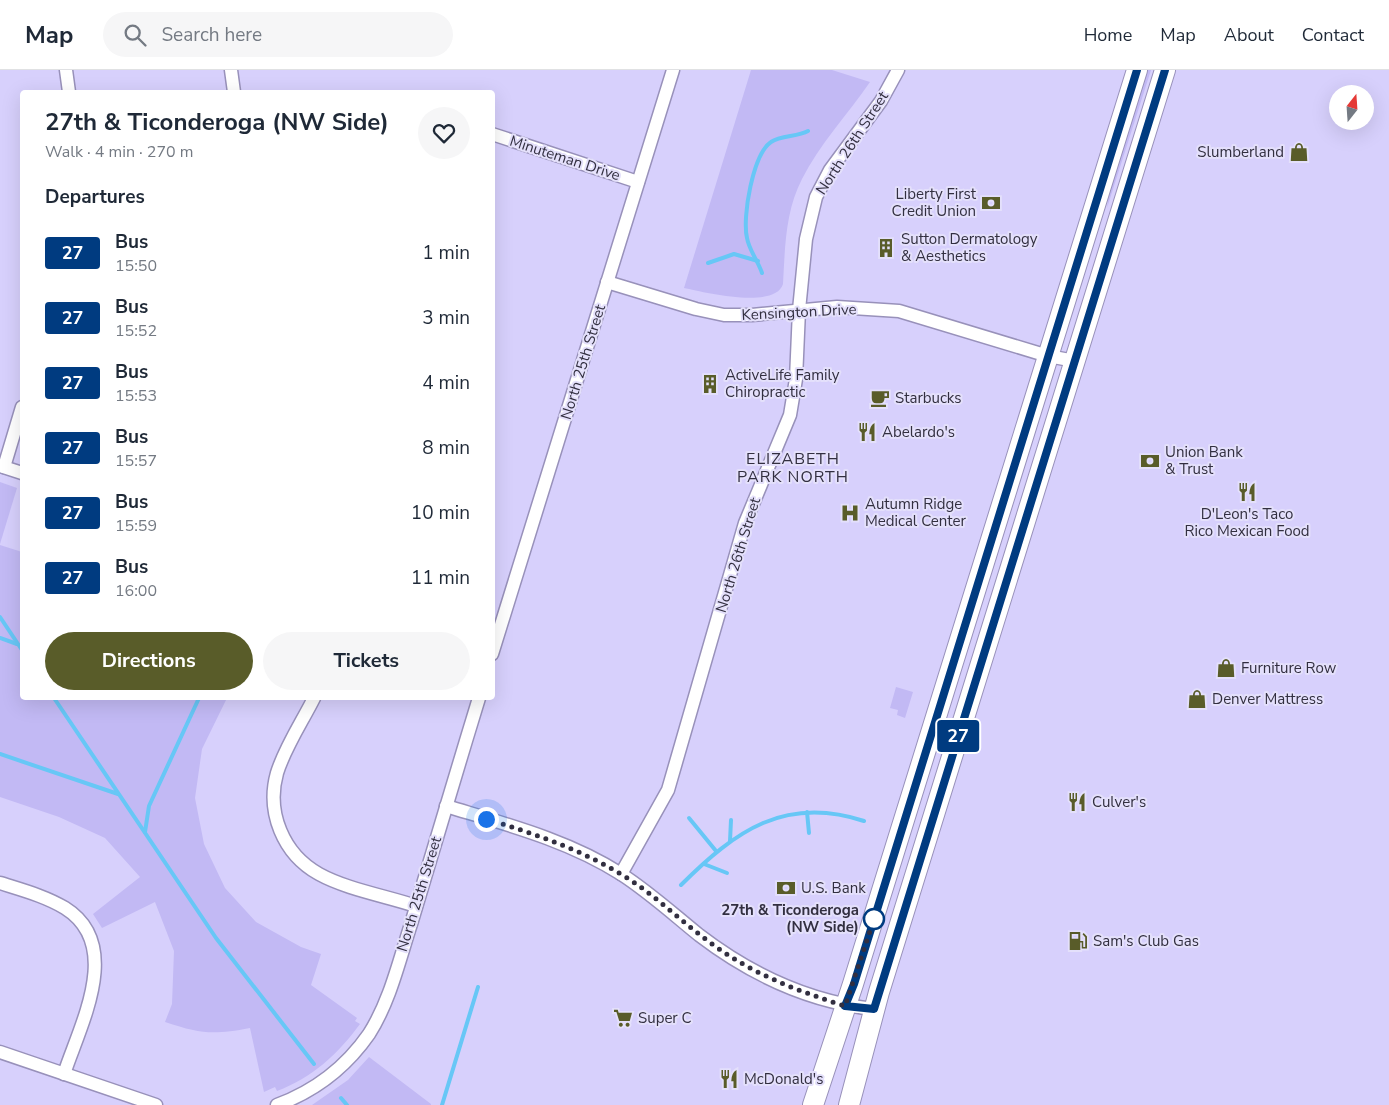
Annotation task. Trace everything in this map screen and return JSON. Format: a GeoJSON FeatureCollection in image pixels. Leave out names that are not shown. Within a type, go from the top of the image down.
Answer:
{"type":"FeatureCollection","features":[{"type":"Feature","properties":{"kind":"main road"},"geometry":{"type":"LineString","coordinates":[[813,1105],[1137,70]]}},
{"type":"Feature","properties":{"kind":"main road"},"geometry":{"type":"LineString","coordinates":[[849,1105],[872,1016],[1165,70]]}},
{"type":"Feature","properties":{"kind":"street"},"geometry":{"type":"LineString","coordinates":[[66,70],[69,90]]}},
{"type":"Feature","properties":{"kind":"street"},"geometry":{"type":"LineString","coordinates":[[231,70],[234,90]]}},
{"type":"Feature","properties":{"kind":"street","name":"North 25th Street"},"geometry":{"type":"LineString","coordinates":[[495,644],[673,70]]}},
{"type":"Feature","properties":{"kind":"street","name":"North 26th Street"},"geometry":{"type":"LineString","coordinates":[[621,874],[668,790],[743,531],[760,486],[787,425],[796,380],[799,310],[808,226],[816,197],[834,165],[881,100],[898,70]]}},
{"type":"Feature","properties":{"kind":"street","name":"Minuteman Drive"},"geometry":{"type":"LineString","coordinates":[[495,134],[638,182]]}},
{"type":"Feature","properties":{"kind":"street","name":"Kensington Drive"},"geometry":{"type":"LineString","coordinates":[[608,282],[716,314],[752,316],[799,310],[854,307],[899,311],[1048,356],[1073,368]]}},
{"type":"Feature","properties":{"kind":"street"},"geometry":{"type":"LineString","coordinates":[[20,413],[2,466],[20,472]]}},
{"type":"Feature","properties":{"kind":"street"},"geometry":{"type":"LineString","coordinates":[[313,700],[277,773],[274,802],[280,831],[296,856],[317,873],[416,906]]}},
{"type":"Feature","properties":{"kind":"street","name":"North 25th Street"},"geometry":{"type":"LineString","coordinates":[[277,1105],[301,1095],[331,1076],[357,1049],[380,1014],[416,906],[478,700]]}},
{"type":"Feature","properties":{"kind":"street"},"geometry":{"type":"LineString","coordinates":[[446,806],[555,841],[621,874],[715,947],[750,969],[794,989],[872,1016]]}},
{"type":"Feature","properties":{"kind":"street"},"geometry":{"type":"LineString","coordinates":[[0,883],[44,898],[66,909],[82,924],[91,942],[96,963],[95,980],[64,1074]]}},
{"type":"Feature","properties":{"kind":"street"},"geometry":{"type":"LineString","coordinates":[[0,1052],[156,1105]]}},
{"type":"Feature","properties":{"kind":"shaded area"},"geometry":{"type":"Polygon","coordinates":[[[751,70],[832,70],[870,82],[825,142],[809,166],[796,192],[787,231],[783,284],[777,292],[753,298],[684,288],[751,70]]]}},
{"type":"Feature","properties":{"kind":"shaded area"},"geometry":{"type":"Polygon","coordinates":[[[1144,70],[1151,70],[1107,208],[1110,183],[1144,70]]]}},
{"type":"Feature","properties":{"kind":"shaded area"},"geometry":{"type":"Polygon","coordinates":[[[0,482],[17,488],[0,544],[0,482]]]}},
{"type":"Feature","properties":{"kind":"shaded area"},"geometry":{"type":"Polygon","coordinates":[[[0,545],[20,551],[20,700],[226,700],[202,749],[195,798],[204,844],[225,888],[256,922],[301,947],[321,954],[311,985],[357,1018],[355,1021],[360,1024],[343,1045],[313,1072],[290,1086],[277,1091],[275,1087],[264,1092],[250,1028],[226,1032],[207,1032],[165,1022],[172,1004],[174,951],[155,902],[102,928],[93,914],[140,877],[105,838],[59,817],[0,797],[0,545]]]}},
{"type":"Feature","properties":{"kind":"shaded area"},"geometry":{"type":"Polygon","coordinates":[[[896,687],[913,692],[905,718],[897,715],[898,710],[890,708],[896,687]]]}},
{"type":"Feature","properties":{"kind":"shaded area"},"geometry":{"type":"Polygon","coordinates":[[[369,1057],[431,1105],[312,1105],[348,1080],[369,1057]]]}},
{"type":"Feature","properties":{"kind":"waterway"},"geometry":{"type":"LineString","coordinates":[[762,273],[750,247],[746,228],[750,187],[754,172],[759,159],[771,142],[779,138],[808,131]]}},
{"type":"Feature","properties":{"kind":"waterway"},"geometry":{"type":"LineString","coordinates":[[708,263],[734,254],[758,261]]}},
{"type":"Feature","properties":{"kind":"waterway"},"geometry":{"type":"LineString","coordinates":[[0,617],[20,647]]}},
{"type":"Feature","properties":{"kind":"waterway"},"geometry":{"type":"LineString","coordinates":[[0,638],[17,644]]}},
{"type":"Feature","properties":{"kind":"waterway"},"geometry":{"type":"LineString","coordinates":[[55,700],[216,938],[314,1064]]}},
{"type":"Feature","properties":{"kind":"waterway"},"geometry":{"type":"LineString","coordinates":[[145,832],[149,806],[198,700]]}},
{"type":"Feature","properties":{"kind":"waterway"},"geometry":{"type":"LineString","coordinates":[[0,754],[118,794]]}},
{"type":"Feature","properties":{"kind":"waterway"},"geometry":{"type":"LineString","coordinates":[[807,812],[809,833]]}},
{"type":"Feature","properties":{"kind":"waterway"},"geometry":{"type":"LineString","coordinates":[[681,885],[721,849],[742,834],[763,823],[786,816],[810,812],[836,814],[864,821]]}},
{"type":"Feature","properties":{"kind":"waterway"},"geometry":{"type":"LineString","coordinates":[[689,818],[716,851]]}},
{"type":"Feature","properties":{"kind":"waterway"},"geometry":{"type":"LineString","coordinates":[[730,841],[731,820]]}},
{"type":"Feature","properties":{"kind":"waterway"},"geometry":{"type":"LineString","coordinates":[[704,864],[727,873]]}},
{"type":"Feature","properties":{"kind":"waterway"},"geometry":{"type":"LineString","coordinates":[[442,1105],[478,987]]}},
{"type":"Feature","properties":{"kind":"waterway"},"geometry":{"type":"LineString","coordinates":[[341,1098],[347,1105]]}},
{"type":"Feature","properties":{"kind":"bus line","name":"27"},"geometry":{"type":"LineString","coordinates":[[1137,70],[854,984],[845,1006],[874,1009],[1165,70]]}},
{"type":"Feature","properties":{"kind":"place","name":"Slumberland"},"geometry":{"type":"Point","coordinates":[1299,152]}},
{"type":"Feature","properties":{"kind":"place","name":"Liberty First Credit Union"},"geometry":{"type":"Point","coordinates":[991,203]}},
{"type":"Feature","properties":{"kind":"place","name":"Sutton Dermatology & Aesthetics"},"geometry":{"type":"Point","coordinates":[886,248]}},
{"type":"Feature","properties":{"kind":"place","name":"ActiveLife Family Chiropractic"},"geometry":{"type":"Point","coordinates":[710,384]}},
{"type":"Feature","properties":{"kind":"place","name":"Starbucks"},"geometry":{"type":"Point","coordinates":[880,398]}},
{"type":"Feature","properties":{"kind":"place","name":"Abelardo's"},"geometry":{"type":"Point","coordinates":[867,432]}},
{"type":"Feature","properties":{"kind":"place","name":"Union Bank & Trust"},"geometry":{"type":"Point","coordinates":[1150,461]}},
{"type":"Feature","properties":{"kind":"place","name":"D'Leon's Taco Rico Mexican Food"},"geometry":{"type":"Point","coordinates":[1247,492]}},
{"type":"Feature","properties":{"kind":"place","name":"Autumn Ridge Medical Center"},"geometry":{"type":"Point","coordinates":[850,513]}},
{"type":"Feature","properties":{"kind":"place","name":"Furniture Row"},"geometry":{"type":"Point","coordinates":[1226,668]}},
{"type":"Feature","properties":{"kind":"place","name":"Denver Mattress"},"geometry":{"type":"Point","coordinates":[1197,699]}},
{"type":"Feature","properties":{"kind":"place","name":"Culver's"},"geometry":{"type":"Point","coordinates":[1077,802]}},
{"type":"Feature","properties":{"kind":"place","name":"U.S. Bank"},"geometry":{"type":"Point","coordinates":[786,888]}},
{"type":"Feature","properties":{"kind":"place","name":"27th & Ticonderoga (NW Side)"},"geometry":{"type":"Point","coordinates":[874,919]}},
{"type":"Feature","properties":{"kind":"place","name":"Sam's Club Gas"},"geometry":{"type":"Point","coordinates":[1078,941]}},
{"type":"Feature","properties":{"kind":"place","name":"Super C"},"geometry":{"type":"Point","coordinates":[623,1018]}},
{"type":"Feature","properties":{"kind":"place","name":"McDonald's"},"geometry":{"type":"Point","coordinates":[729,1079]}},
{"type":"Feature","properties":{"kind":"district","name":"ELIZABETH PARK NORTH"},"geometry":{"type":"Point","coordinates":[793,467]}},
{"type":"Feature","properties":{"kind":"route"},"geometry":{"type":"LineString","coordinates":[[486,819],[555,841],[600,862],[638,885],[715,947],[750,969],[794,989],[845,1006],[854,984],[874,919]]}}]}
